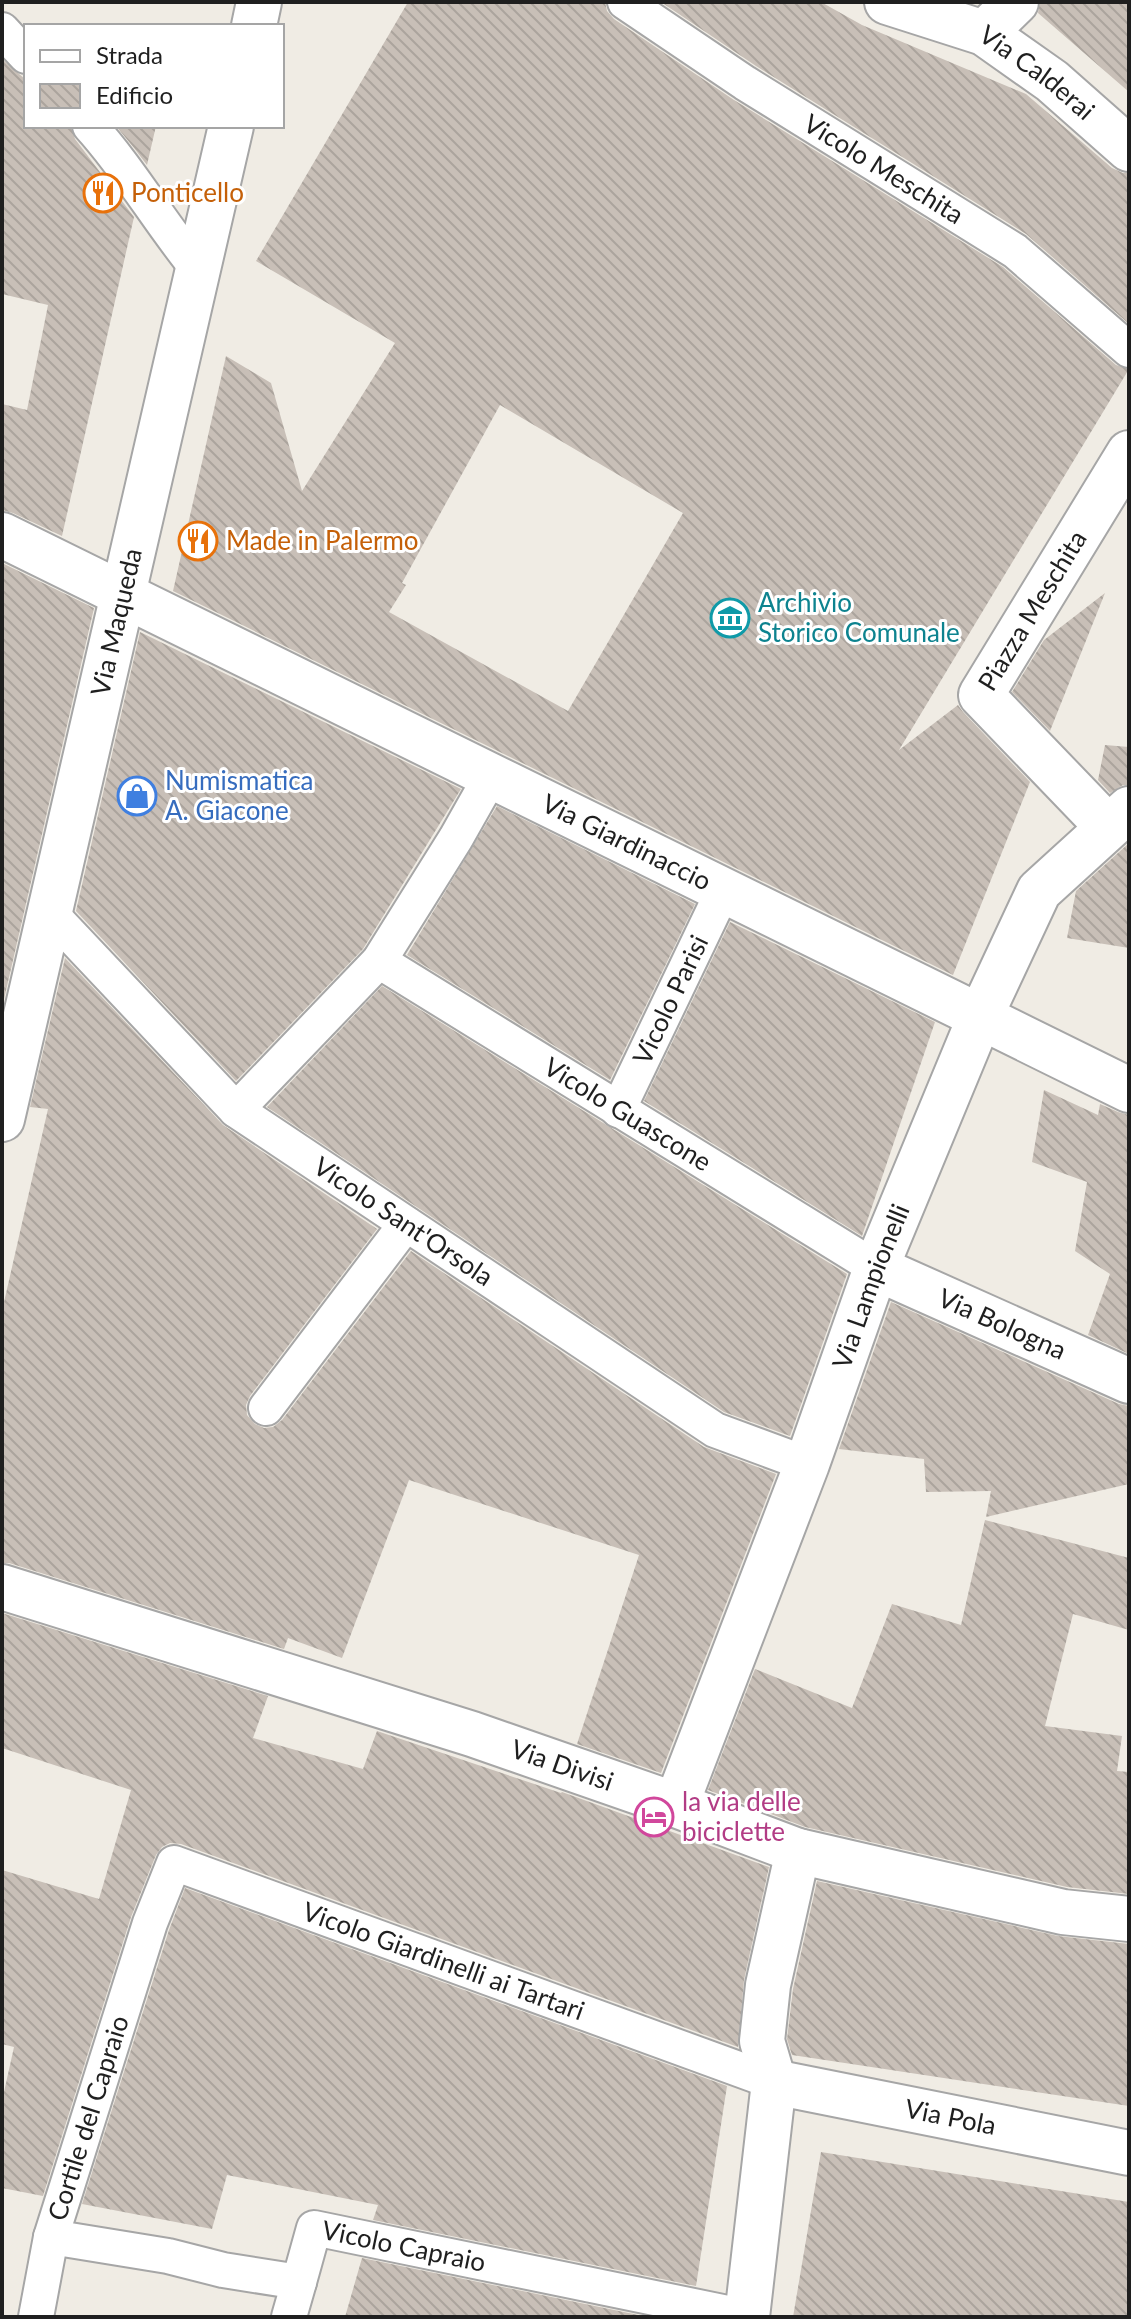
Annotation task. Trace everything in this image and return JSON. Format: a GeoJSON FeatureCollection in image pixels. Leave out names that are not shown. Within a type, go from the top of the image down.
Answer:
{"type":"FeatureCollection","features":[{"type":"Feature","properties":{"kind":"street"},"geometry":{"type":"LineString","coordinates":[[254,24],[259,2]]}},
{"type":"Feature","properties":{"kind":"street","name":"Via Calderai"},"geometry":{"type":"LineString","coordinates":[[887,2],[984,33],[1052,81],[1129,149]]}},
{"type":"Feature","properties":{"kind":"street"},"geometry":{"type":"LineString","coordinates":[[984,33],[1016,2]]}},
{"type":"Feature","properties":{"kind":"street","name":"Via Maqueda"},"geometry":{"type":"LineString","coordinates":[[2,1119],[10,1051],[50,913],[231,128]]}},
{"type":"Feature","properties":{"kind":"street","name":"Piazza Meschita"},"geometry":{"type":"LineString","coordinates":[[1119,818],[981,695],[1129,453]]}},
{"type":"Feature","properties":{"kind":"street","name":"Via Giardinaccio"},"geometry":{"type":"LineString","coordinates":[[2,535],[1129,1090]]}},
{"type":"Feature","properties":{"kind":"street","name":"Via Lampionelli"},"geometry":{"type":"LineString","coordinates":[[676,1805],[807,1464],[876,1268],[980,1017],[1039,891],[1119,818]]}},
{"type":"Feature","properties":{"kind":"street","name":"Via Bologna"},"geometry":{"type":"LineString","coordinates":[[876,1268],[1129,1381]]}},
{"type":"Feature","properties":{"kind":"street","name":"Via Divisi"},"geometry":{"type":"LineString","coordinates":[[2,1587],[472,1734],[798,1851],[1063,1912],[1129,1919]]}},
{"type":"Feature","properties":{"kind":"street"},"geometry":{"type":"LineString","coordinates":[[747,2317],[774,2082],[762,2041],[768,1985],[798,1851]]}},
{"type":"Feature","properties":{"kind":"street","name":"Via Pola"},"geometry":{"type":"LineString","coordinates":[[774,2082],[1129,2153]]}},
{"type":"Feature","properties":{"kind":"lane","name":"Vicolo Meschita"},"geometry":{"type":"LineString","coordinates":[[625,2],[745,83],[1015,251],[1129,350]]}},
{"type":"Feature","properties":{"kind":"lane"},"geometry":{"type":"LineString","coordinates":[[2,30],[24,54]]}},
{"type":"Feature","properties":{"kind":"lane"},"geometry":{"type":"LineString","coordinates":[[92,128],[198,269]]}},
{"type":"Feature","properties":{"kind":"lane"},"geometry":{"type":"LineString","coordinates":[[236,1110],[379,961],[491,776]]}},
{"type":"Feature","properties":{"kind":"lane","name":"Vicolo Parisi"},"geometry":{"type":"LineString","coordinates":[[618,1110],[723,891]]}},
{"type":"Feature","properties":{"kind":"lane","name":"Vicolo Sant'Orsola"},"geometry":{"type":"LineString","coordinates":[[50,913],[236,1110],[715,1430],[807,1464]]}},
{"type":"Feature","properties":{"kind":"lane","name":"Vicolo Guascone"},"geometry":{"type":"LineString","coordinates":[[379,961],[876,1268]]}},
{"type":"Feature","properties":{"kind":"lane"},"geometry":{"type":"LineString","coordinates":[[266,1408],[406,1224]]}},
{"type":"Feature","properties":{"kind":"lane","name":"Vicolo Giardinelli ai Tartari"},"geometry":{"type":"LineString","coordinates":[[150,1923],[174,1863],[774,2082]]}},
{"type":"Feature","properties":{"kind":"lane","name":"Cortile del Capraio"},"geometry":{"type":"LineString","coordinates":[[36,2317],[51,2237],[150,1923]]}},
{"type":"Feature","properties":{"kind":"lane","name":"Vicolo Capraio"},"geometry":{"type":"LineString","coordinates":[[51,2237],[299,2282],[314,2228],[747,2317]]}},
{"type":"Feature","properties":{"kind":"lane"},"geometry":{"type":"LineString","coordinates":[[289,2317],[299,2282]]}},
{"type":"Feature","properties":{"kind":"building"},"geometry":{"type":"Polygon","coordinates":[[[408,2],[605,2],[607,11],[614,19],[734,100],[1003,267],[1116,365],[1129,369],[899,750],[958,705],[1030,782],[953,975],[173,591],[226,356],[271,383],[302,491],[395,343],[256,261],[408,2]],[[500,405],[389,612],[568,711],[683,513],[500,405]]]}},
{"type":"Feature","properties":{"kind":"building"},"geometry":{"type":"Polygon","coordinates":[[[661,2],[821,2],[862,25],[1026,94],[1112,168],[1129,173],[1129,324],[1026,234],[756,66],[661,2]]]}},
{"type":"Feature","properties":{"kind":"building"},"geometry":{"type":"Polygon","coordinates":[[[1040,2],[1129,2],[1129,92],[1038,13],[1040,2]]]}},
{"type":"Feature","properties":{"kind":"building"},"geometry":{"type":"Polygon","coordinates":[[[2,59],[24,78],[24,128],[72,128],[75,139],[134,217],[62,536],[2,510],[2,404],[27,410],[48,305],[2,294],[2,59]]]}},
{"type":"Feature","properties":{"kind":"building"},"geometry":{"type":"Polygon","coordinates":[[[118,128],[156,128],[147,165],[118,128]]]}},
{"type":"Feature","properties":{"kind":"building"},"geometry":{"type":"Polygon","coordinates":[[[2,563],[94,608],[2,1008],[2,563]]]}},
{"type":"Feature","properties":{"kind":"building"},"geometry":{"type":"Polygon","coordinates":[[[1105,593],[1050,731],[1012,692],[1044,640],[1105,593]]]}},
{"type":"Feature","properties":{"kind":"building"},"geometry":{"type":"Polygon","coordinates":[[[140,632],[461,789],[363,949],[236,1081],[76,911],[140,632]]]}},
{"type":"Feature","properties":{"kind":"building"},"geometry":{"type":"Polygon","coordinates":[[[1105,745],[1129,747],[1129,785],[1110,793],[1098,780],[1105,745]]]}},
{"type":"Feature","properties":{"kind":"building"},"geometry":{"type":"Polygon","coordinates":[[[497,806],[695,904],[610,1080],[407,955],[497,806]]]}},
{"type":"Feature","properties":{"kind":"building"},"geometry":{"type":"Polygon","coordinates":[[[1129,843],[1129,948],[1067,938],[1076,891],[1129,843]]]}},
{"type":"Feature","properties":{"kind":"building"},"geometry":{"type":"Polygon","coordinates":[[[730,922],[935,1022],[862,1236],[644,1101],[730,922]]]}},
{"type":"Feature","properties":{"kind":"building"},"geometry":{"type":"Polygon","coordinates":[[[65,958],[223,1125],[377,1229],[250,1396],[246,1405],[247,1415],[255,1424],[264,1428],[273,1427],[282,1420],[411,1251],[704,1447],[776,1474],[661,1773],[577,1744],[639,1555],[409,1480],[342,1658],[288,1638],[284,1649],[2,1563],[2,1311],[48,1109],[30,1107],[65,958]]]}},
{"type":"Feature","properties":{"kind":"building"},"geometry":{"type":"Polygon","coordinates":[[[382,986],[847,1274],[790,1436],[724,1412],[267,1107],[382,986]]]}},
{"type":"Feature","properties":{"kind":"building"},"geometry":{"type":"Polygon","coordinates":[[[1044,1090],[1098,1115],[1100,1104],[1129,1115],[1129,1354],[1088,1335],[1110,1274],[1075,1251],[1087,1182],[1032,1162],[1044,1090]]]}},
{"type":"Feature","properties":{"kind":"building"},"geometry":{"type":"Polygon","coordinates":[[[891,1302],[1129,1406],[1129,1484],[986,1517],[991,1491],[926,1492],[924,1459],[839,1449],[891,1302]]]}},
{"type":"Feature","properties":{"kind":"building"},"geometry":{"type":"Polygon","coordinates":[[[985,1520],[1129,1558],[1129,1630],[1073,1614],[1045,1726],[1122,1736],[1117,1771],[1129,1772],[1129,1894],[1067,1887],[805,1827],[708,1790],[755,1669],[852,1708],[892,1604],[961,1625],[985,1520]]]}},
{"type":"Feature","properties":{"kind":"building"},"geometry":{"type":"Polygon","coordinates":[[[2,1613],[268,1696],[253,1738],[363,1769],[377,1731],[562,1792],[769,1867],[744,1980],[738,2047],[181,1844],[170,1843],[156,1855],[131,1917],[43,2196],[2,2188],[2,2101],[14,2047],[2,2044],[2,1870],[99,1899],[131,1790],[2,1748],[2,1613]]]}},
{"type":"Feature","properties":{"kind":"building"},"geometry":{"type":"Polygon","coordinates":[[[817,1881],[1058,1936],[1129,1944],[1129,2106],[792,2055],[787,2039],[793,1989],[817,1881]]]}},
{"type":"Feature","properties":{"kind":"building"},"geometry":{"type":"Polygon","coordinates":[[[185,1888],[727,2086],[696,2286],[373,2220],[378,2205],[227,2175],[212,2229],[82,2204],[185,1888]]]}},
{"type":"Feature","properties":{"kind":"building"},"geometry":{"type":"Polygon","coordinates":[[[821,2152],[1129,2202],[1129,2317],[793,2317],[821,2152]]]}},
{"type":"Feature","properties":{"kind":"building"},"geometry":{"type":"Polygon","coordinates":[[[362,2258],[648,2317],[345,2317],[362,2258]]]}},
{"type":"Feature","properties":{"kind":"place","name":"Ponticello"},"geometry":{"type":"Point","coordinates":[103,193]}},
{"type":"Feature","properties":{"kind":"place","name":"Made in Palermo"},"geometry":{"type":"Point","coordinates":[198,541]}},
{"type":"Feature","properties":{"kind":"place","name":"Archivio Storico Comunale"},"geometry":{"type":"Point","coordinates":[730,618]}},
{"type":"Feature","properties":{"kind":"place","name":"Numismatica A. Giacone"},"geometry":{"type":"Point","coordinates":[137,796]}},
{"type":"Feature","properties":{"kind":"place","name":"la via delle biciclette"},"geometry":{"type":"Point","coordinates":[654,1817]}}]}
